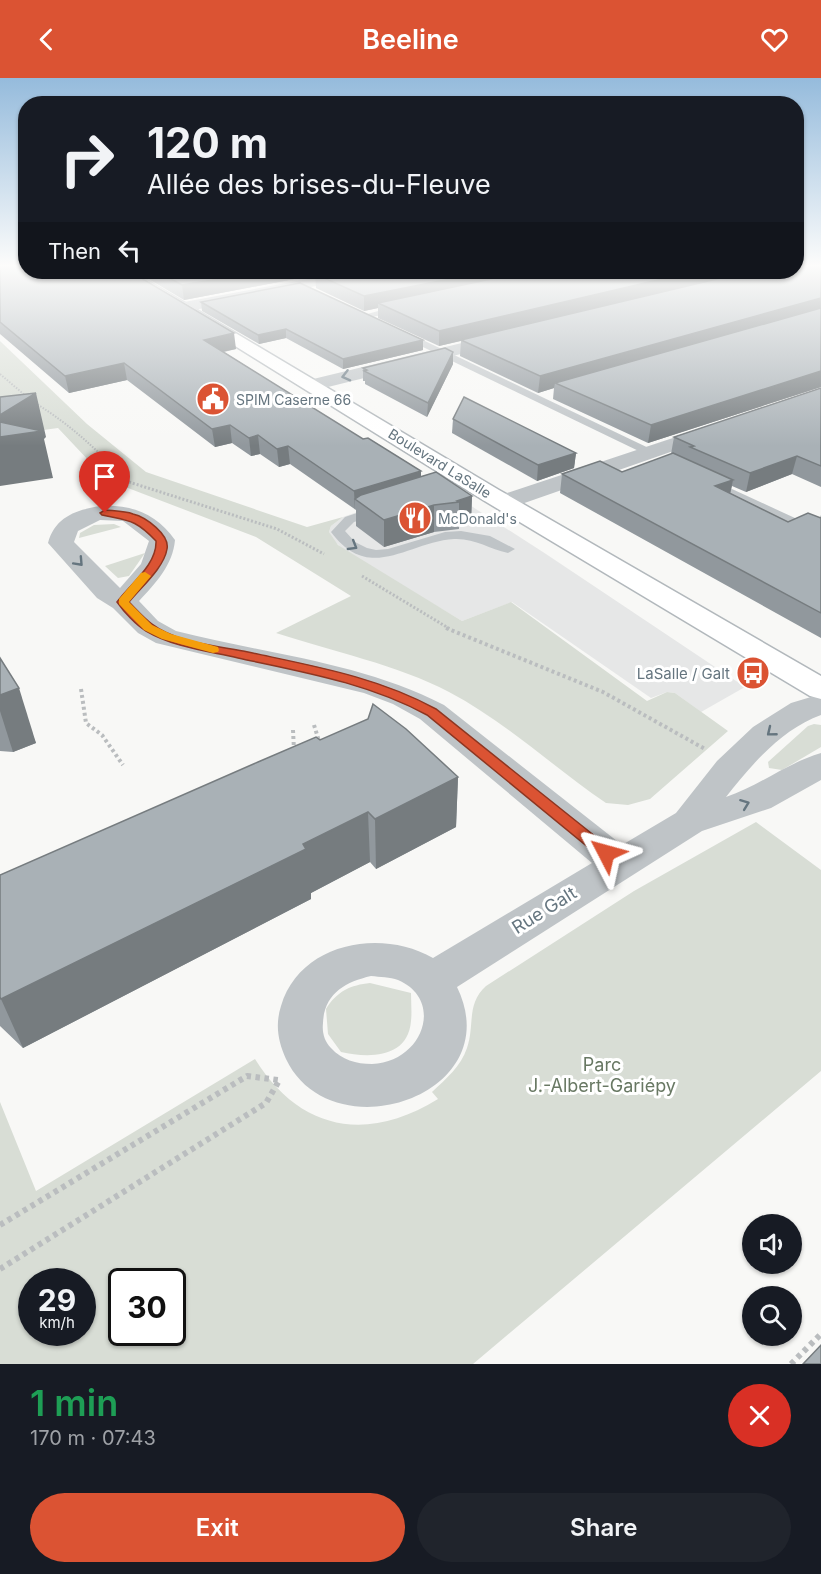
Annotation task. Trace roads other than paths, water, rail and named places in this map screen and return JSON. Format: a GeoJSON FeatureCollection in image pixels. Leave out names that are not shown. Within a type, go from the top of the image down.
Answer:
{"type":"FeatureCollection","features":[{"type":"Feature","properties":{"kind":"main road","name":"Boulevard LaSalle"},"geometry":{"type":"LineString","coordinates":[[215,326],[312,385],[458,484],[504,502],[821,689]]}},
{"type":"Feature","properties":{"kind":"street"},"geometry":{"type":"LineString","coordinates":[[312,385],[521,333]]}},
{"type":"Feature","properties":{"kind":"street"},"geometry":{"type":"LineString","coordinates":[[504,502],[653,455],[730,425]]}},
{"type":"Feature","properties":{"kind":"street"},"geometry":{"type":"LineString","coordinates":[[123,602],[155,564],[162,549],[162,540],[132,517],[119,513],[85,517],[67,526],[61,534],[61,543],[107,592],[123,602],[148,627],[166,637],[219,651],[316,671],[375,686],[404,697],[432,712],[619,864]]}},
{"type":"Feature","properties":{"kind":"street","name":"Rue Galt"},"geometry":{"type":"LineString","coordinates":[[689,822],[714,785],[738,760],[795,713],[821,704]]}},
{"type":"Feature","properties":{"kind":"street","name":"Rue Galt"},"geometry":{"type":"LineString","coordinates":[[431,981],[689,822],[758,799],[821,765]]}},
{"type":"Feature","properties":{"kind":"street"},"geometry":{"type":"LineString","coordinates":[[370,958],[394,961],[413,967],[431,981],[444,1003],[447,1024],[440,1050],[423,1069],[401,1081],[374,1086],[351,1084],[327,1074],[294,1070],[301,1039],[299,1026],[303,1004],[309,991],[326,975],[347,963],[370,958]]}},
{"type":"Feature","properties":{"kind":"lane"},"geometry":{"type":"LineString","coordinates":[[384,326],[653,455]]}},
{"type":"Feature","properties":{"kind":"lane"},"geometry":{"type":"LineString","coordinates":[[538,398],[549,394]]}},
{"type":"Feature","properties":{"kind":"lane"},"geometry":{"type":"LineString","coordinates":[[694,475],[821,535]]}},
{"type":"Feature","properties":{"kind":"lane"},"geometry":{"type":"LineString","coordinates":[[390,506],[348,521],[340,527],[338,532],[354,549],[384,555],[443,536],[459,535],[489,540],[508,549]]}},
{"type":"Feature","properties":{"kind":"lane"},"geometry":{"type":"LineString","coordinates":[[796,523],[813,518]]}},
{"type":"Feature","properties":{"kind":"place","name":"SPIM Caserne 66"},"geometry":{"type":"Point","coordinates":[213,399]}},
{"type":"Feature","properties":{"kind":"place","name":"McDonald's"},"geometry":{"type":"Point","coordinates":[415,518]}},
{"type":"Feature","properties":{"kind":"place","name":"LaSalle / Galt"},"geometry":{"type":"Point","coordinates":[753,673]}},
{"type":"Feature","properties":{"kind":"park label","name":"Parc J.-Albert-Gariépy"},"geometry":{"type":"Point","coordinates":[602,1074]}}]}
